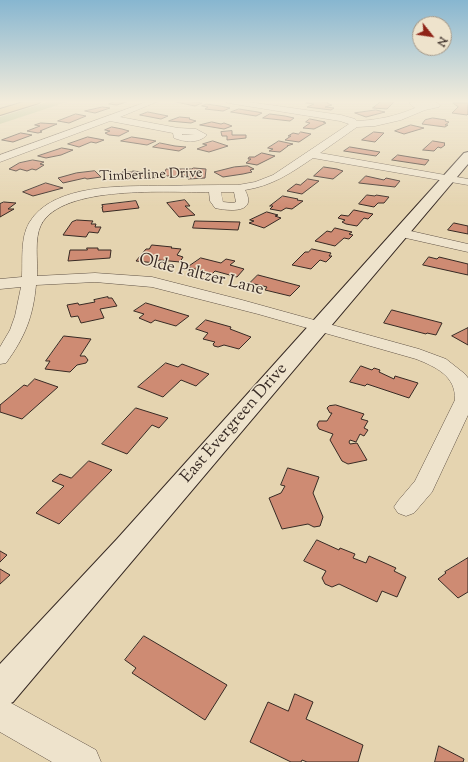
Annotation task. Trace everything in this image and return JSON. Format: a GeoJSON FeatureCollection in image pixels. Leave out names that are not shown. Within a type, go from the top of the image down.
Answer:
{"type":"FeatureCollection","features":[{"type":"Feature","properties":{"kind":"street"},"geometry":{"type":"LineString","coordinates":[[0,159],[60,137]]}},
{"type":"Feature","properties":{"kind":"street","name":"Timberline Drive"},"geometry":{"type":"LineString","coordinates":[[0,359],[11,344],[21,326],[27,303],[31,235],[33,225],[40,217],[55,207],[82,196],[111,190],[238,188],[269,181],[337,137]]}},
{"type":"Feature","properties":{"kind":"street"},"geometry":{"type":"LineString","coordinates":[[310,154],[458,180]]}},
{"type":"Feature","properties":{"kind":"street","name":"East Evergreen Drive"},"geometry":{"type":"LineString","coordinates":[[0,690],[402,234],[458,180],[468,156]]}},
{"type":"Feature","properties":{"kind":"street"},"geometry":{"type":"LineString","coordinates":[[215,188],[216,201],[219,205],[230,207],[241,205],[243,202],[238,188]]}},
{"type":"Feature","properties":{"kind":"street"},"geometry":{"type":"LineString","coordinates":[[402,234],[468,248]]}},
{"type":"Feature","properties":{"kind":"street","name":"Olde Paltzer Lane"},"geometry":{"type":"LineString","coordinates":[[0,284],[86,277],[126,278],[146,281],[202,294],[320,326],[432,360],[446,367],[462,382],[466,390],[465,400],[424,486],[406,507]]}},
{"type":"Feature","properties":{"kind":"street"},"geometry":{"type":"LineString","coordinates":[[0,714],[84,762]]}},
{"type":"Feature","properties":{"kind":"building"},"geometry":{"type":"Polygon","coordinates":[[[11,137],[28,137],[13,142],[2,140],[11,137]]]}},
{"type":"Feature","properties":{"kind":"building"},"geometry":{"type":"Polygon","coordinates":[[[88,137],[104,140],[96,143],[91,142],[79,147],[68,144],[88,137]]]}},
{"type":"Feature","properties":{"kind":"building"},"geometry":{"type":"Polygon","coordinates":[[[132,137],[156,141],[147,145],[121,141],[132,137]]]}},
{"type":"Feature","properties":{"kind":"building"},"geometry":{"type":"Polygon","coordinates":[[[227,137],[246,137],[246,138],[227,140],[227,137]]]}},
{"type":"Feature","properties":{"kind":"building"},"geometry":{"type":"Polygon","coordinates":[[[290,137],[307,137],[299,142],[285,140],[290,137]]]}},
{"type":"Feature","properties":{"kind":"building"},"geometry":{"type":"Polygon","coordinates":[[[367,137],[380,137],[375,142],[362,140],[367,137]]]}},
{"type":"Feature","properties":{"kind":"building"},"geometry":{"type":"Polygon","coordinates":[[[213,141],[228,146],[209,152],[197,149],[207,145],[203,144],[213,141]]]}},
{"type":"Feature","properties":{"kind":"building"},"geometry":{"type":"Polygon","coordinates":[[[279,141],[293,144],[287,146],[280,152],[269,151],[273,149],[268,148],[279,141]]]}},
{"type":"Feature","properties":{"kind":"building"},"geometry":{"type":"Polygon","coordinates":[[[433,141],[445,143],[445,145],[441,148],[438,147],[434,151],[423,150],[433,141]]]}},
{"type":"Feature","properties":{"kind":"building"},"geometry":{"type":"Polygon","coordinates":[[[160,143],[186,147],[179,151],[153,147],[160,143]]]}},
{"type":"Feature","properties":{"kind":"building"},"geometry":{"type":"Polygon","coordinates":[[[350,147],[380,152],[376,156],[344,151],[350,147]]]}},
{"type":"Feature","properties":{"kind":"building"},"geometry":{"type":"Polygon","coordinates":[[[62,148],[73,150],[61,155],[46,158],[38,156],[62,148]]]}},
{"type":"Feature","properties":{"kind":"building"},"geometry":{"type":"Polygon","coordinates":[[[262,153],[275,156],[257,165],[246,163],[251,159],[248,159],[249,157],[254,157],[262,153]]]}},
{"type":"Feature","properties":{"kind":"building"},"geometry":{"type":"Polygon","coordinates":[[[398,155],[429,160],[425,165],[392,160],[398,155]]]}},
{"type":"Feature","properties":{"kind":"building"},"geometry":{"type":"Polygon","coordinates":[[[33,160],[44,162],[40,164],[44,165],[36,170],[32,169],[27,171],[20,169],[16,171],[9,169],[19,163],[33,160]]]}},
{"type":"Feature","properties":{"kind":"building"},"geometry":{"type":"Polygon","coordinates":[[[248,166],[254,169],[250,170],[252,172],[223,177],[214,172],[234,167],[248,166]]]}},
{"type":"Feature","properties":{"kind":"building"},"geometry":{"type":"Polygon","coordinates":[[[324,167],[343,171],[333,179],[314,176],[324,167]]]}},
{"type":"Feature","properties":{"kind":"building"},"geometry":{"type":"Polygon","coordinates":[[[166,169],[206,169],[205,178],[188,179],[188,176],[164,176],[166,169]]]}},
{"type":"Feature","properties":{"kind":"building"},"geometry":{"type":"Polygon","coordinates":[[[95,171],[101,177],[85,178],[63,183],[58,178],[76,173],[95,171]]]}},
{"type":"Feature","properties":{"kind":"building"},"geometry":{"type":"Polygon","coordinates":[[[122,172],[156,172],[155,177],[119,179],[122,172]]]}},
{"type":"Feature","properties":{"kind":"building"},"geometry":{"type":"Polygon","coordinates":[[[366,176],[384,180],[386,178],[400,181],[395,187],[359,183],[366,176]]]}},
{"type":"Feature","properties":{"kind":"building"},"geometry":{"type":"Polygon","coordinates":[[[308,179],[319,181],[302,194],[287,191],[296,184],[300,185],[308,179]]]}},
{"type":"Feature","properties":{"kind":"building"},"geometry":{"type":"Polygon","coordinates":[[[46,183],[63,188],[33,196],[23,192],[46,183]]]}},
{"type":"Feature","properties":{"kind":"building"},"geometry":{"type":"Polygon","coordinates":[[[367,195],[389,197],[384,203],[378,203],[374,207],[359,204],[367,195]]]}},
{"type":"Feature","properties":{"kind":"building"},"geometry":{"type":"Polygon","coordinates":[[[283,196],[303,201],[292,209],[286,208],[281,211],[270,209],[273,206],[270,206],[283,196]]]}},
{"type":"Feature","properties":{"kind":"building"},"geometry":{"type":"Polygon","coordinates":[[[185,200],[190,206],[185,206],[195,215],[179,217],[167,203],[185,200]]]}},
{"type":"Feature","properties":{"kind":"building"},"geometry":{"type":"Polygon","coordinates":[[[136,201],[139,208],[103,212],[102,205],[136,201]]]}},
{"type":"Feature","properties":{"kind":"building"},"geometry":{"type":"Polygon","coordinates":[[[4,202],[16,203],[8,209],[14,209],[0,217],[0,204],[4,202]]]}},
{"type":"Feature","properties":{"kind":"building"},"geometry":{"type":"Polygon","coordinates":[[[354,210],[373,214],[368,219],[364,218],[357,226],[346,224],[342,222],[345,220],[338,218],[341,215],[348,216],[354,210]]]}},
{"type":"Feature","properties":{"kind":"building"},"geometry":{"type":"Polygon","coordinates":[[[267,212],[278,215],[275,216],[281,218],[264,228],[249,223],[254,221],[250,220],[267,212]]]}},
{"type":"Feature","properties":{"kind":"building"},"geometry":{"type":"Polygon","coordinates":[[[77,220],[93,221],[91,224],[96,224],[95,227],[101,227],[98,233],[89,232],[86,237],[63,235],[72,222],[77,220]]]}},
{"type":"Feature","properties":{"kind":"building"},"geometry":{"type":"Polygon","coordinates":[[[195,221],[240,222],[238,230],[193,228],[195,221]]]}},
{"type":"Feature","properties":{"kind":"building"},"geometry":{"type":"Polygon","coordinates":[[[454,223],[468,226],[468,234],[448,230],[454,223]]]}},
{"type":"Feature","properties":{"kind":"building"},"geometry":{"type":"Polygon","coordinates":[[[335,228],[352,232],[349,234],[353,235],[349,239],[344,238],[335,246],[315,241],[327,231],[331,232],[335,228]]]}},
{"type":"Feature","properties":{"kind":"building"},"geometry":{"type":"Polygon","coordinates":[[[152,245],[181,249],[177,255],[183,257],[180,262],[159,260],[156,263],[136,261],[146,249],[149,249],[152,245]]]}},
{"type":"Feature","properties":{"kind":"building"},"geometry":{"type":"Polygon","coordinates":[[[87,248],[111,250],[110,258],[68,261],[70,250],[87,250],[87,248]]]}},
{"type":"Feature","properties":{"kind":"building"},"geometry":{"type":"Polygon","coordinates":[[[312,249],[331,253],[329,256],[332,256],[326,262],[320,260],[311,269],[292,265],[305,252],[312,249]]]}},
{"type":"Feature","properties":{"kind":"building"},"geometry":{"type":"Polygon","coordinates":[[[429,257],[437,259],[439,257],[468,264],[468,275],[423,265],[429,257]]]}},
{"type":"Feature","properties":{"kind":"building"},"geometry":{"type":"Polygon","coordinates":[[[201,258],[221,263],[226,259],[235,261],[230,265],[244,269],[237,277],[215,271],[212,274],[188,267],[201,258]]]}},
{"type":"Feature","properties":{"kind":"building"},"geometry":{"type":"Polygon","coordinates":[[[258,275],[300,286],[290,296],[265,290],[267,287],[250,283],[258,275]]]}},
{"type":"Feature","properties":{"kind":"building"},"geometry":{"type":"Polygon","coordinates":[[[108,297],[112,298],[117,306],[100,309],[104,318],[81,323],[78,316],[71,317],[67,305],[78,303],[79,305],[95,302],[94,300],[108,297]]]}},
{"type":"Feature","properties":{"kind":"building"},"geometry":{"type":"Polygon","coordinates":[[[146,303],[189,316],[176,326],[155,320],[151,323],[139,318],[144,314],[134,311],[146,303]]]}},
{"type":"Feature","properties":{"kind":"building"},"geometry":{"type":"Polygon","coordinates":[[[392,310],[442,323],[436,335],[426,334],[384,323],[392,310]]]}},
{"type":"Feature","properties":{"kind":"building"},"geometry":{"type":"Polygon","coordinates":[[[206,320],[231,327],[230,329],[251,337],[239,349],[224,345],[218,347],[214,346],[213,344],[215,342],[203,339],[208,333],[196,329],[206,320]]]}},
{"type":"Feature","properties":{"kind":"building"},"geometry":{"type":"Polygon","coordinates":[[[468,328],[468,345],[452,336],[468,328]]]}},
{"type":"Feature","properties":{"kind":"building"},"geometry":{"type":"Polygon","coordinates":[[[64,336],[91,339],[80,356],[85,356],[88,360],[86,363],[77,365],[70,372],[45,369],[50,361],[46,361],[64,336]]]}},
{"type":"Feature","properties":{"kind":"building"},"geometry":{"type":"Polygon","coordinates":[[[166,363],[178,367],[182,364],[209,374],[196,386],[181,380],[163,397],[138,387],[166,363]]]}},
{"type":"Feature","properties":{"kind":"building"},"geometry":{"type":"Polygon","coordinates":[[[361,366],[372,370],[374,368],[380,370],[379,372],[394,379],[395,376],[418,383],[409,398],[367,384],[365,386],[350,382],[361,366]]]}},
{"type":"Feature","properties":{"kind":"building"},"geometry":{"type":"Polygon","coordinates":[[[35,379],[58,387],[22,419],[0,412],[0,405],[24,385],[27,386],[35,379]]]}},
{"type":"Feature","properties":{"kind":"building"},"geometry":{"type":"Polygon","coordinates":[[[336,405],[364,414],[361,419],[368,421],[364,428],[368,430],[364,436],[360,434],[356,442],[350,440],[349,442],[350,444],[357,443],[367,460],[348,464],[342,461],[330,440],[333,434],[319,429],[317,425],[319,421],[327,421],[332,413],[330,413],[327,408],[329,406],[336,405]]]}},
{"type":"Feature","properties":{"kind":"building"},"geometry":{"type":"Polygon","coordinates":[[[136,408],[168,418],[159,428],[152,425],[127,454],[102,444],[136,408]]]}},
{"type":"Feature","properties":{"kind":"building"},"geometry":{"type":"Polygon","coordinates":[[[89,461],[112,470],[59,524],[36,513],[64,486],[52,481],[60,474],[71,478],[89,461]]]}},
{"type":"Feature","properties":{"kind":"building"},"geometry":{"type":"Polygon","coordinates":[[[288,468],[319,477],[313,493],[323,517],[320,526],[314,527],[308,524],[282,529],[269,498],[281,493],[285,486],[281,485],[288,468]]]}},
{"type":"Feature","properties":{"kind":"building"},"geometry":{"type":"Polygon","coordinates":[[[317,540],[339,550],[340,548],[355,554],[353,558],[366,563],[369,556],[396,568],[394,571],[406,577],[397,597],[382,591],[377,602],[339,584],[332,587],[325,584],[322,578],[326,571],[304,561],[317,540]]]}},
{"type":"Feature","properties":{"kind":"building"},"geometry":{"type":"Polygon","coordinates":[[[0,551],[7,555],[0,562],[0,551]]]}},
{"type":"Feature","properties":{"kind":"building"},"geometry":{"type":"Polygon","coordinates":[[[468,558],[468,592],[458,598],[438,579],[446,573],[445,572],[468,558]]]}},
{"type":"Feature","properties":{"kind":"building"},"geometry":{"type":"Polygon","coordinates":[[[0,569],[10,575],[0,584],[0,569]]]}},
{"type":"Feature","properties":{"kind":"building"},"geometry":{"type":"Polygon","coordinates":[[[144,636],[227,685],[205,720],[132,673],[136,668],[125,660],[144,636]]]}},
{"type":"Feature","properties":{"kind":"building"},"geometry":{"type":"Polygon","coordinates":[[[295,694],[313,702],[306,719],[363,745],[358,762],[307,762],[302,760],[301,762],[291,762],[250,742],[268,702],[288,711],[295,694]]]}},
{"type":"Feature","properties":{"kind":"building"},"geometry":{"type":"Polygon","coordinates":[[[439,746],[464,759],[463,762],[435,762],[439,746]]]}}]}
